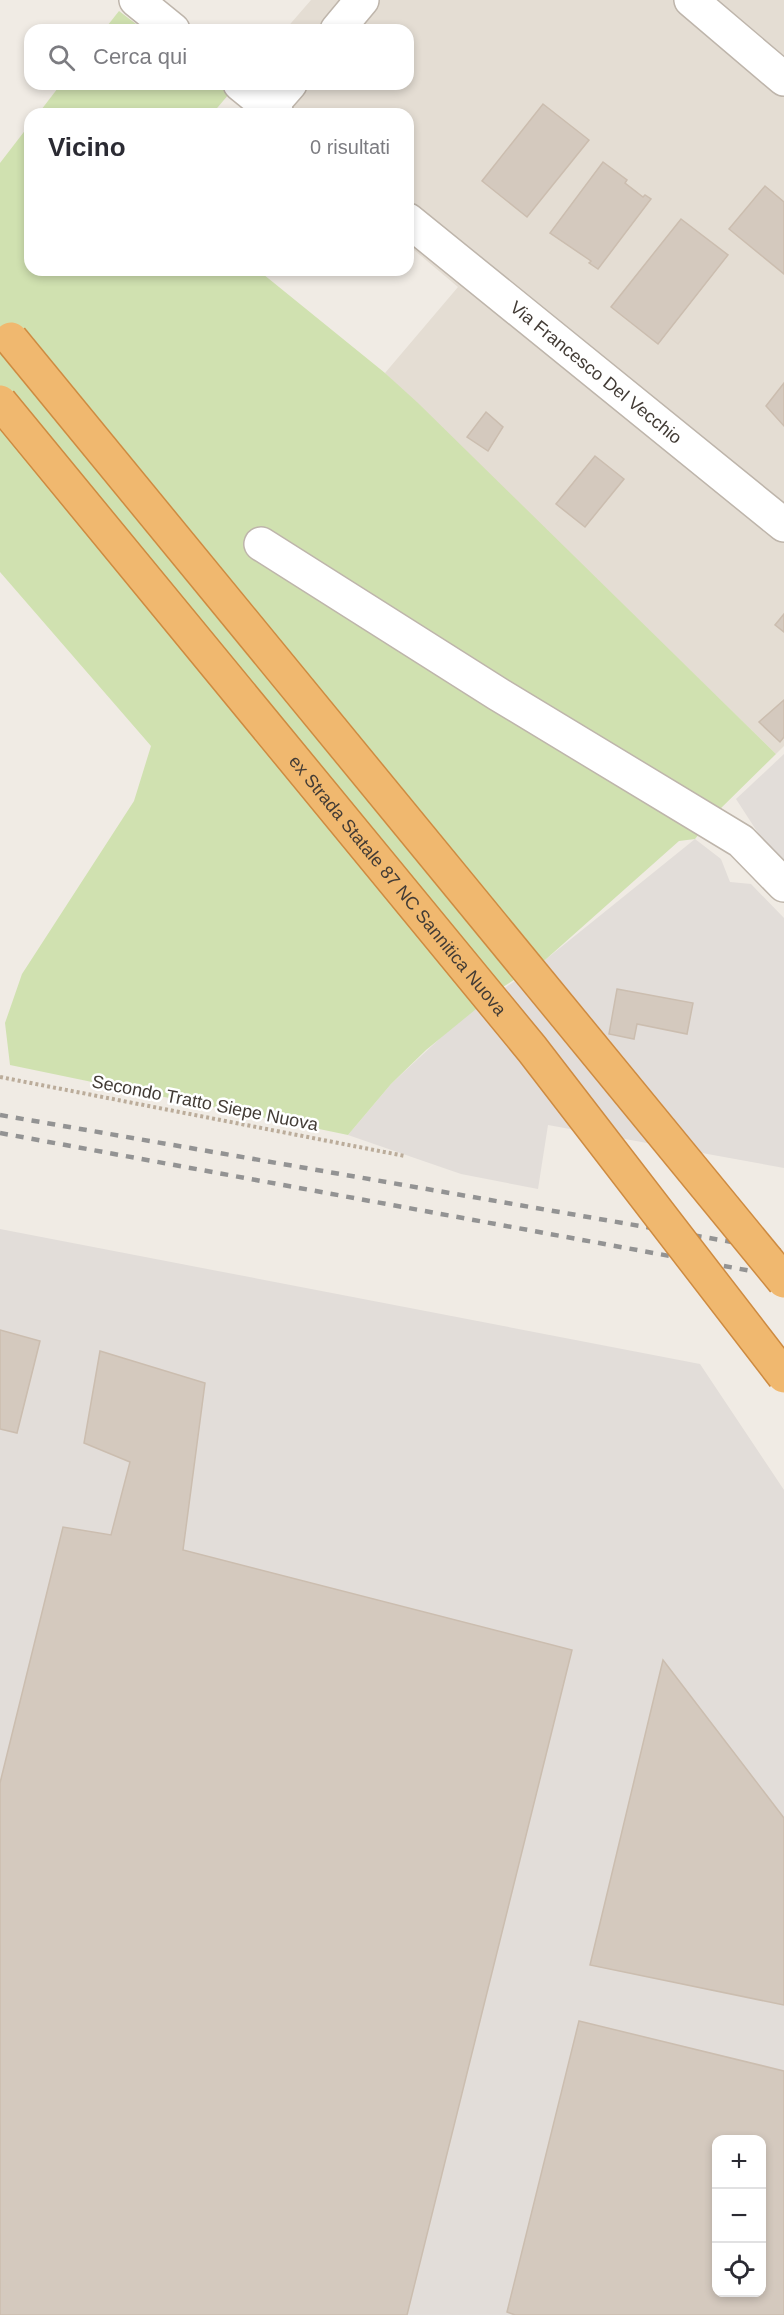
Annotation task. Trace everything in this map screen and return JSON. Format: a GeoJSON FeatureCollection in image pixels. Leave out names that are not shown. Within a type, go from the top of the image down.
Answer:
{"type":"FeatureCollection","features":[{"type":"Feature","properties":{"kind":"highway"},"geometry":{"type":"LineString","coordinates":[[11,339],[784,1281]]}},
{"type":"Feature","properties":{"kind":"highway","name":"ex Strada Statale 87 NC Sannitica Nuova"},"geometry":{"type":"LineString","coordinates":[[0,402],[532,1049],[784,1376]]}},
{"type":"Feature","properties":{"kind":"street"},"geometry":{"type":"LineString","coordinates":[[136,0],[166,24]]}},
{"type":"Feature","properties":{"kind":"street"},"geometry":{"type":"LineString","coordinates":[[342,24],[363,0]]}},
{"type":"Feature","properties":{"kind":"street"},"geometry":{"type":"LineString","coordinates":[[692,0],[784,79]]}},
{"type":"Feature","properties":{"kind":"street"},"geometry":{"type":"LineString","coordinates":[[253,90],[279,102]]}},
{"type":"Feature","properties":{"kind":"street","name":"Via Francesco Del Vecchio"},"geometry":{"type":"LineString","coordinates":[[414,225],[784,525]]}},
{"type":"Feature","properties":{"kind":"street"},"geometry":{"type":"LineString","coordinates":[[261,544],[498,694],[741,841],[784,885]]}},
{"type":"Feature","properties":{"kind":"path","name":"Secondo Tratto Siepe Nuova"},"geometry":{"type":"LineString","coordinates":[[0,1077],[405,1156]]}},
{"type":"Feature","properties":{"kind":"shaded area"},"geometry":{"type":"Polygon","coordinates":[[[311,0],[784,0],[784,746],[776,754],[385,373],[458,287],[414,250],[414,108],[249,108],[241,90],[414,90],[414,24],[290,24],[311,0]]]}},
{"type":"Feature","properties":{"kind":"shaded area"},"geometry":{"type":"Polygon","coordinates":[[[784,754],[784,864],[767,847],[736,799],[784,754]]]}},
{"type":"Feature","properties":{"kind":"shaded area"},"geometry":{"type":"Polygon","coordinates":[[[695,839],[721,859],[730,882],[751,884],[784,918],[784,1168],[548,1125],[538,1189],[461,1174],[348,1135],[391,1084],[463,1017],[545,960],[695,839]]]}},
{"type":"Feature","properties":{"kind":"shaded area"},"geometry":{"type":"Polygon","coordinates":[[[0,1229],[700,1364],[784,1490],[784,2315],[0,2315],[0,1229]]]}},
{"type":"Feature","properties":{"kind":"green space"},"geometry":{"type":"Polygon","coordinates":[[[119,11],[136,24],[109,24],[119,11]]]}},
{"type":"Feature","properties":{"kind":"green space"},"geometry":{"type":"Polygon","coordinates":[[[56,90],[223,90],[229,94],[217,108],[43,108],[56,90]]]}},
{"type":"Feature","properties":{"kind":"green space"},"geometry":{"type":"Polygon","coordinates":[[[24,132],[24,276],[265,276],[385,373],[418,403],[776,754],[716,813],[695,839],[679,841],[545,960],[503,987],[426,1050],[391,1084],[348,1135],[10,1065],[5,1023],[22,974],[134,801],[151,746],[0,572],[0,163],[24,132]]]}},
{"type":"Feature","properties":{"kind":"building"},"geometry":{"type":"Polygon","coordinates":[[[543,104],[589,140],[527,217],[482,181],[543,104]]]}},
{"type":"Feature","properties":{"kind":"building"},"geometry":{"type":"Polygon","coordinates":[[[603,162],[627,180],[625,183],[643,197],[645,195],[651,199],[598,269],[589,263],[591,261],[550,233],[603,162]]]}},
{"type":"Feature","properties":{"kind":"building"},"geometry":{"type":"Polygon","coordinates":[[[765,186],[784,202],[784,274],[729,229],[765,186]]]}},
{"type":"Feature","properties":{"kind":"building"},"geometry":{"type":"Polygon","coordinates":[[[681,219],[728,255],[658,344],[611,307],[681,219]]]}},
{"type":"Feature","properties":{"kind":"building"},"geometry":{"type":"Polygon","coordinates":[[[784,383],[784,426],[766,406],[784,383]]]}},
{"type":"Feature","properties":{"kind":"building"},"geometry":{"type":"Polygon","coordinates":[[[486,412],[503,427],[488,451],[467,437],[486,412]]]}},
{"type":"Feature","properties":{"kind":"building"},"geometry":{"type":"Polygon","coordinates":[[[595,456],[624,479],[585,527],[556,504],[595,456]]]}},
{"type":"Feature","properties":{"kind":"building"},"geometry":{"type":"Polygon","coordinates":[[[784,614],[784,632],[775,625],[784,614]]]}},
{"type":"Feature","properties":{"kind":"building"},"geometry":{"type":"Polygon","coordinates":[[[784,700],[784,737],[780,742],[759,722],[784,700]]]}},
{"type":"Feature","properties":{"kind":"building"},"geometry":{"type":"Polygon","coordinates":[[[617,989],[693,1003],[687,1034],[637,1024],[634,1039],[609,1034],[617,989]]]}},
{"type":"Feature","properties":{"kind":"building"},"geometry":{"type":"Polygon","coordinates":[[[0,1330],[40,1341],[17,1433],[0,1429],[0,1330]]]}},
{"type":"Feature","properties":{"kind":"building"},"geometry":{"type":"Polygon","coordinates":[[[100,1351],[205,1383],[183,1550],[572,1650],[407,2315],[0,2315],[0,1783],[63,1527],[111,1535],[130,1462],[84,1443],[100,1351]]]}},
{"type":"Feature","properties":{"kind":"building"},"geometry":{"type":"Polygon","coordinates":[[[663,1660],[784,1818],[784,2005],[590,1965],[663,1660]]]}},
{"type":"Feature","properties":{"kind":"building"},"geometry":{"type":"Polygon","coordinates":[[[579,2021],[784,2071],[784,2315],[515,2315],[507,2312],[579,2021]]]}},
{"type":"Feature","properties":{"kind":"railway"},"geometry":{"type":"LineString","coordinates":[[0,1115],[784,1251]]}},
{"type":"Feature","properties":{"kind":"railway"},"geometry":{"type":"LineString","coordinates":[[0,1133],[784,1277]]}}]}
